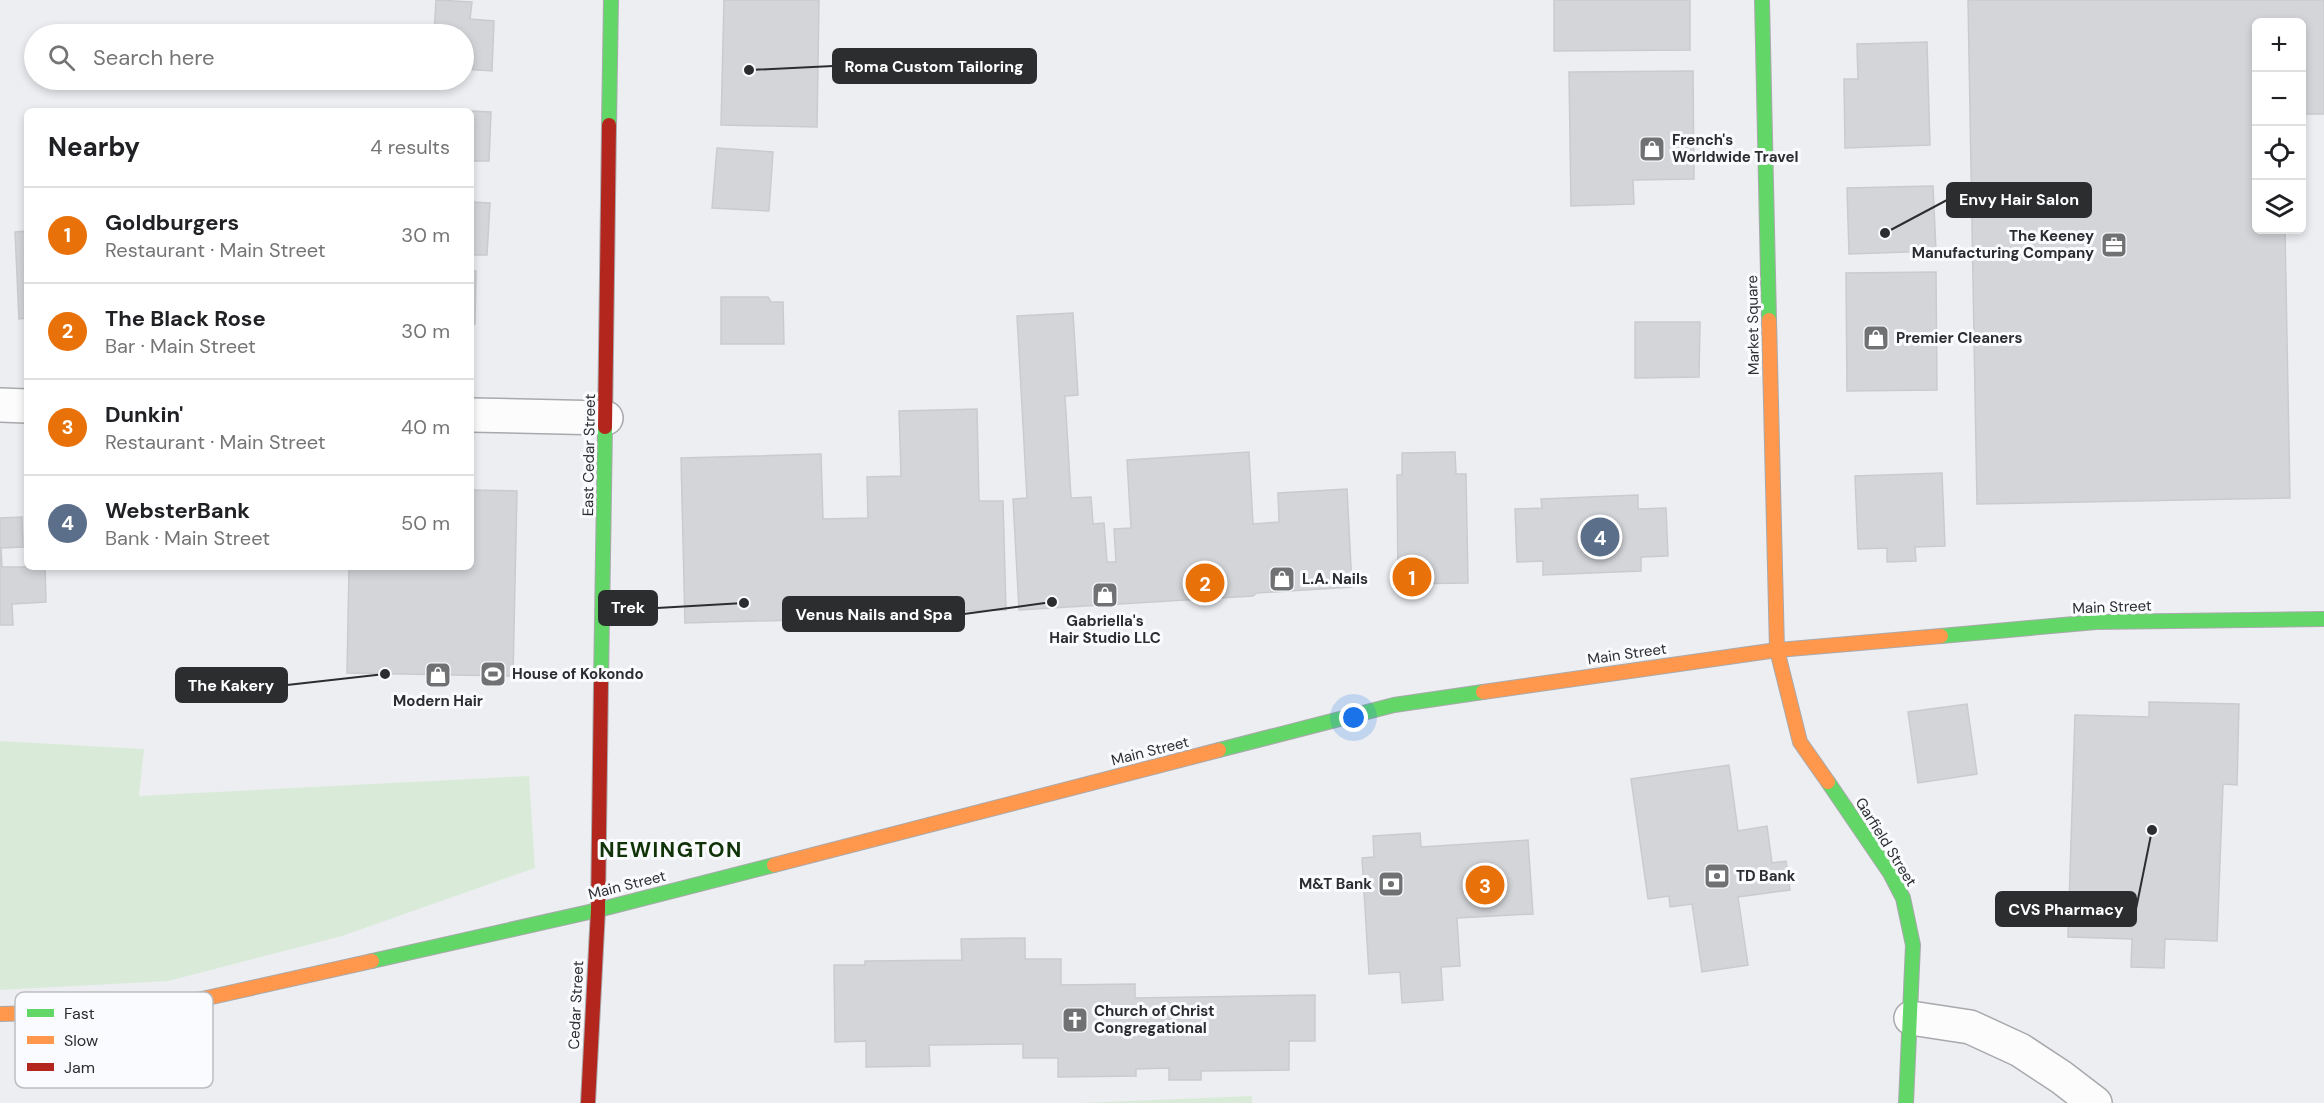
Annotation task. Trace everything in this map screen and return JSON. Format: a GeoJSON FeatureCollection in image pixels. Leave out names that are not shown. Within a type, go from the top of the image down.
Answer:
{"type":"FeatureCollection","features":[{"type":"Feature","properties":{"kind":"main road","name":"East Cedar Street"},"geometry":{"type":"LineString","coordinates":[[598,910],[611,0]]}},
{"type":"Feature","properties":{"kind":"main road","name":"Market Square"},"geometry":{"type":"LineString","coordinates":[[1762,0],[1777,650]]}},
{"type":"Feature","properties":{"kind":"main road","name":"Main Street"},"geometry":{"type":"LineString","coordinates":[[213,997],[598,910],[1394,705],[1777,650],[2096,622],[2324,619]]}},
{"type":"Feature","properties":{"kind":"main road","name":"Garfield Street"},"geometry":{"type":"LineString","coordinates":[[1777,650],[1800,742],[1890,873],[1903,898],[1913,945],[1906,1103]]}},
{"type":"Feature","properties":{"kind":"main road","name":"Cedar Street"},"geometry":{"type":"LineString","coordinates":[[588,1103],[598,910]]}},
{"type":"Feature","properties":{"kind":"main road","name":"Main Street"},"geometry":{"type":"LineString","coordinates":[[0,1014],[15,1014]]}},
{"type":"Feature","properties":{"kind":"street"},"geometry":{"type":"LineString","coordinates":[[0,405],[24,406]]}},
{"type":"Feature","properties":{"kind":"street"},"geometry":{"type":"LineString","coordinates":[[474,415],[606,418]]}},
{"type":"Feature","properties":{"kind":"street"},"geometry":{"type":"LineString","coordinates":[[1911,1018],[1970,1027],[2020,1050],[2095,1103]]}},
{"type":"Feature","properties":{"kind":"green space"},"geometry":{"type":"Polygon","coordinates":[[[0,741],[144,749],[139,796],[529,776],[535,868],[342,936],[168,981],[0,990],[0,741]]]}},
{"type":"Feature","properties":{"kind":"green space"},"geometry":{"type":"Polygon","coordinates":[[[1252,1096],[1252,1103],[1081,1103],[1252,1096]]]}},
{"type":"Feature","properties":{"kind":"building"},"geometry":{"type":"Polygon","coordinates":[[[436,0],[472,2],[470,19],[494,21],[492,71],[474,70],[474,24],[435,24],[436,0]]]}},
{"type":"Feature","properties":{"kind":"building"},"geometry":{"type":"Polygon","coordinates":[[[724,0],[819,0],[817,127],[721,125],[724,0]]]}},
{"type":"Feature","properties":{"kind":"building"},"geometry":{"type":"Polygon","coordinates":[[[1554,0],[1690,0],[1690,50],[1554,51],[1554,0]]]}},
{"type":"Feature","properties":{"kind":"building"},"geometry":{"type":"Polygon","coordinates":[[[1968,0],[2324,0],[2324,114],[2306,114],[2306,18],[2252,18],[2252,234],[2285,234],[2290,498],[1977,504],[1968,0]]]}},
{"type":"Feature","properties":{"kind":"building"},"geometry":{"type":"Polygon","coordinates":[[[1927,42],[1930,145],[1845,148],[1844,79],[1858,79],[1857,44],[1927,42]]]}},
{"type":"Feature","properties":{"kind":"building"},"geometry":{"type":"Polygon","coordinates":[[[1693,71],[1694,179],[1633,180],[1634,204],[1571,206],[1569,72],[1693,71]]]}},
{"type":"Feature","properties":{"kind":"building"},"geometry":{"type":"Polygon","coordinates":[[[474,111],[491,112],[489,161],[474,161],[474,111]]]}},
{"type":"Feature","properties":{"kind":"building"},"geometry":{"type":"Polygon","coordinates":[[[717,148],[773,152],[769,211],[712,208],[717,148]]]}},
{"type":"Feature","properties":{"kind":"building"},"geometry":{"type":"Polygon","coordinates":[[[1933,186],[1936,251],[1849,254],[1847,188],[1933,186]]]}},
{"type":"Feature","properties":{"kind":"building"},"geometry":{"type":"Polygon","coordinates":[[[474,202],[490,203],[487,255],[474,255],[474,202]]]}},
{"type":"Feature","properties":{"kind":"building"},"geometry":{"type":"Polygon","coordinates":[[[24,231],[24,318],[19,319],[15,232],[24,231]]]}},
{"type":"Feature","properties":{"kind":"building"},"geometry":{"type":"Polygon","coordinates":[[[474,271],[476,271],[475,324],[474,271]]]}},
{"type":"Feature","properties":{"kind":"building"},"geometry":{"type":"Polygon","coordinates":[[[1936,272],[1937,390],[1847,391],[1846,273],[1936,272]]]}},
{"type":"Feature","properties":{"kind":"building"},"geometry":{"type":"Polygon","coordinates":[[[721,297],[768,297],[771,302],[783,302],[784,344],[721,344],[721,297]]]}},
{"type":"Feature","properties":{"kind":"building"},"geometry":{"type":"Polygon","coordinates":[[[1073,313],[1078,395],[1065,396],[1071,498],[1091,497],[1093,524],[1104,523],[1107,562],[1116,562],[1114,529],[1131,528],[1127,460],[1249,452],[1253,524],[1279,522],[1278,493],[1347,489],[1352,587],[1257,593],[1253,596],[1019,610],[1013,499],[1027,498],[1017,316],[1073,313]]]}},
{"type":"Feature","properties":{"kind":"building"},"geometry":{"type":"Polygon","coordinates":[[[1635,322],[1700,322],[1699,377],[1635,378],[1635,322]]]}},
{"type":"Feature","properties":{"kind":"building"},"geometry":{"type":"Polygon","coordinates":[[[977,409],[979,501],[1003,501],[1006,610],[907,612],[904,617],[685,623],[681,458],[821,454],[823,519],[868,518],[867,477],[901,476],[899,411],[977,409]]]}},
{"type":"Feature","properties":{"kind":"building"},"geometry":{"type":"Polygon","coordinates":[[[1455,452],[1456,474],[1466,474],[1468,583],[1398,584],[1397,475],[1402,475],[1402,453],[1455,452]]]}},
{"type":"Feature","properties":{"kind":"building"},"geometry":{"type":"Polygon","coordinates":[[[1942,473],[1945,546],[1915,547],[1916,561],[1887,562],[1887,548],[1858,549],[1855,476],[1942,473]]]}},
{"type":"Feature","properties":{"kind":"building"},"geometry":{"type":"Polygon","coordinates":[[[474,490],[517,491],[513,676],[347,673],[349,570],[474,570],[474,490]]]}},
{"type":"Feature","properties":{"kind":"building"},"geometry":{"type":"Polygon","coordinates":[[[1638,495],[1638,509],[1666,508],[1668,556],[1641,557],[1641,571],[1543,575],[1543,561],[1517,562],[1515,509],[1542,508],[1541,499],[1638,495]]]}},
{"type":"Feature","properties":{"kind":"building"},"geometry":{"type":"Polygon","coordinates":[[[22,517],[23,547],[1,548],[2,567],[45,570],[46,602],[12,604],[13,625],[0,625],[0,518],[22,517]]]}},
{"type":"Feature","properties":{"kind":"building"},"geometry":{"type":"Polygon","coordinates":[[[2149,702],[2239,704],[2237,785],[2223,784],[2217,941],[2165,939],[2164,968],[2131,967],[2132,939],[2068,937],[2075,715],[2149,717],[2149,702]]]}},
{"type":"Feature","properties":{"kind":"building"},"geometry":{"type":"Polygon","coordinates":[[[1967,704],[1977,774],[1918,783],[1908,712],[1967,704]]]}},
{"type":"Feature","properties":{"kind":"building","name":"TD Bank"},"geometry":{"type":"Polygon","coordinates":[[[1729,765],[1738,831],[1767,826],[1772,863],[1786,861],[1790,890],[1738,897],[1748,965],[1702,972],[1692,904],[1670,907],[1669,896],[1648,899],[1631,779],[1729,765]]]}},
{"type":"Feature","properties":{"kind":"building"},"geometry":{"type":"Polygon","coordinates":[[[1420,833],[1421,847],[1528,840],[1533,914],[1457,918],[1460,966],[1441,967],[1443,1000],[1402,1003],[1400,972],[1369,974],[1362,858],[1374,857],[1373,836],[1420,833]]]}},
{"type":"Feature","properties":{"kind":"building","name":"Church of Christ Congregational"},"geometry":{"type":"Polygon","coordinates":[[[1025,938],[1025,959],[1061,959],[1061,985],[1135,984],[1135,998],[1315,995],[1315,1041],[1289,1041],[1289,1070],[1201,1071],[1201,1080],[1169,1080],[1169,1068],[1136,1069],[1136,1076],[1058,1077],[1058,1058],[1023,1058],[1023,1044],[929,1045],[930,1066],[866,1067],[866,1041],[835,1042],[834,965],[865,965],[865,961],[962,960],[961,939],[1025,938]]]}},
{"type":"Feature","properties":{"kind":"traffic: fast"},"geometry":{"type":"LineString","coordinates":[[609,125],[611,0]]}},
{"type":"Feature","properties":{"kind":"traffic: fast"},"geometry":{"type":"LineString","coordinates":[[1762,0],[1769,320]]}},
{"type":"Feature","properties":{"kind":"traffic: fast"},"geometry":{"type":"LineString","coordinates":[[601,683],[605,427]]}},
{"type":"Feature","properties":{"kind":"traffic: fast"},"geometry":{"type":"LineString","coordinates":[[1941,636],[2096,622],[2324,619]]}},
{"type":"Feature","properties":{"kind":"traffic: fast"},"geometry":{"type":"LineString","coordinates":[[1219,750],[1394,705],[1483,692]]}},
{"type":"Feature","properties":{"kind":"traffic: fast"},"geometry":{"type":"LineString","coordinates":[[1828,782],[1890,873],[1903,898],[1913,945],[1906,1103]]}},
{"type":"Feature","properties":{"kind":"traffic: fast"},"geometry":{"type":"LineString","coordinates":[[372,961],[598,910],[774,865]]}},
{"type":"Feature","properties":{"kind":"traffic: slow"},"geometry":{"type":"LineString","coordinates":[[1769,320],[1777,650],[1800,742],[1828,782]]}},
{"type":"Feature","properties":{"kind":"traffic: slow"},"geometry":{"type":"LineString","coordinates":[[1483,692],[1777,650],[1941,636]]}},
{"type":"Feature","properties":{"kind":"traffic: slow"},"geometry":{"type":"LineString","coordinates":[[774,865],[1219,750]]}},
{"type":"Feature","properties":{"kind":"traffic: slow"},"geometry":{"type":"LineString","coordinates":[[213,997],[372,961]]}},
{"type":"Feature","properties":{"kind":"traffic: slow"},"geometry":{"type":"LineString","coordinates":[[0,1014],[15,1014]]}},
{"type":"Feature","properties":{"kind":"traffic: jam"},"geometry":{"type":"LineString","coordinates":[[605,427],[609,125]]}},
{"type":"Feature","properties":{"kind":"traffic: jam"},"geometry":{"type":"LineString","coordinates":[[588,1103],[598,910],[601,683]]}},
{"type":"Feature","properties":{"kind":"place","name":"Roma Custom Tailoring"},"geometry":{"type":"Point","coordinates":[749,70]}},
{"type":"Feature","properties":{"kind":"place","name":"French's Worldwide Travel"},"geometry":{"type":"Point","coordinates":[1652,149]}},
{"type":"Feature","properties":{"kind":"place","name":"Envy Hair Salon"},"geometry":{"type":"Point","coordinates":[1885,233]}},
{"type":"Feature","properties":{"kind":"place","name":"The Keeney Manufacturing Company"},"geometry":{"type":"Point","coordinates":[2114,245]}},
{"type":"Feature","properties":{"kind":"place","name":"Premier Cleaners"},"geometry":{"type":"Point","coordinates":[1876,338]}},
{"type":"Feature","properties":{"kind":"place","name":"WebsterBank"},"geometry":{"type":"Point","coordinates":[1600,537]}},
{"type":"Feature","properties":{"kind":"place","name":"Goldburgers"},"geometry":{"type":"Point","coordinates":[1412,577]}},
{"type":"Feature","properties":{"kind":"place","name":"L.A. Nails"},"geometry":{"type":"Point","coordinates":[1282,579]}},
{"type":"Feature","properties":{"kind":"place","name":"The Black Rose"},"geometry":{"type":"Point","coordinates":[1205,583]}},
{"type":"Feature","properties":{"kind":"place","name":"Gabriella's Hair Studio LLC"},"geometry":{"type":"Point","coordinates":[1105,595]}},
{"type":"Feature","properties":{"kind":"place","name":"Venus Nails and Spa"},"geometry":{"type":"Point","coordinates":[1052,602]}},
{"type":"Feature","properties":{"kind":"place","name":"Trek"},"geometry":{"type":"Point","coordinates":[744,603]}},
{"type":"Feature","properties":{"kind":"place","name":"The Kakery"},"geometry":{"type":"Point","coordinates":[385,674]}},
{"type":"Feature","properties":{"kind":"place","name":"House of Kokondo"},"geometry":{"type":"Point","coordinates":[493,674]}},
{"type":"Feature","properties":{"kind":"place","name":"Modern Hair"},"geometry":{"type":"Point","coordinates":[438,675]}},
{"type":"Feature","properties":{"kind":"place","name":"CVS Pharmacy"},"geometry":{"type":"Point","coordinates":[2152,830]}},
{"type":"Feature","properties":{"kind":"place","name":"TD Bank"},"geometry":{"type":"Point","coordinates":[1717,876]}},
{"type":"Feature","properties":{"kind":"place","name":"M&T Bank"},"geometry":{"type":"Point","coordinates":[1391,884]}},
{"type":"Feature","properties":{"kind":"place","name":"Dunkin'"},"geometry":{"type":"Point","coordinates":[1485,885]}},
{"type":"Feature","properties":{"kind":"place","name":"Church of Christ Congregational"},"geometry":{"type":"Point","coordinates":[1075,1020]}},
{"type":"Feature","properties":{"kind":"district","name":"NEWINGTON"},"geometry":{"type":"Point","coordinates":[671,850]}}]}
